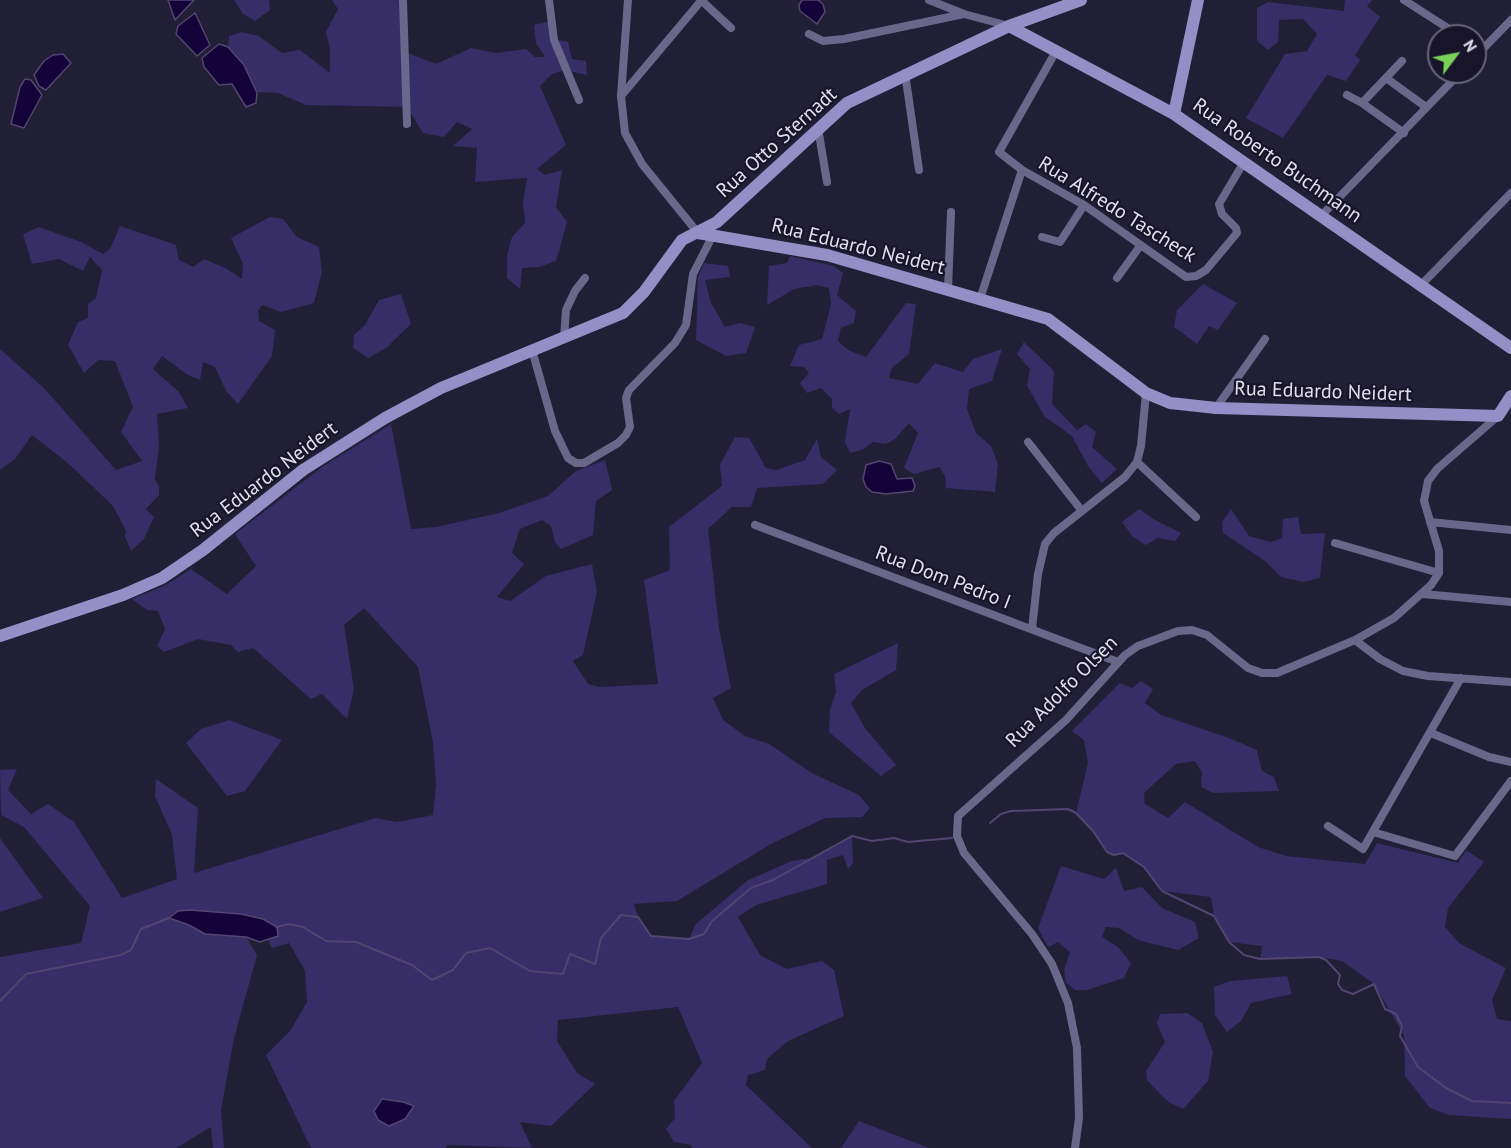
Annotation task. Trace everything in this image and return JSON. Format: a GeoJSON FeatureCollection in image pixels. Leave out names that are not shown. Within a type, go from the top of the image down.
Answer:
{"type":"FeatureCollection","features":[{"type":"Feature","properties":{"kind":"street"},"geometry":{"type":"LineString","coordinates":[[403,0],[408,124]]}},
{"type":"Feature","properties":{"kind":"street"},"geometry":{"type":"LineString","coordinates":[[549,0],[554,39],[579,100]]}},
{"type":"Feature","properties":{"kind":"street"},"geometry":{"type":"LineString","coordinates":[[628,0],[621,96],[623,124],[629,143],[642,164],[698,233]]}},
{"type":"Feature","properties":{"kind":"street"},"geometry":{"type":"LineString","coordinates":[[929,0],[964,14],[1009,26]]}},
{"type":"Feature","properties":{"kind":"street","name":"Rua Otto Sternadt"},"geometry":{"type":"LineString","coordinates":[[698,233],[724,216],[847,103],[905,73],[1009,26],[1082,0]]}},
{"type":"Feature","properties":{"kind":"street"},"geometry":{"type":"LineString","coordinates":[[1174,114],[1198,0]]}},
{"type":"Feature","properties":{"kind":"street"},"geometry":{"type":"LineString","coordinates":[[1404,0],[1441,24]]}},
{"type":"Feature","properties":{"kind":"street"},"geometry":{"type":"LineString","coordinates":[[621,96],[701,1],[731,28]]}},
{"type":"Feature","properties":{"kind":"street"},"geometry":{"type":"LineString","coordinates":[[809,34],[823,41],[844,39],[964,14]]}},
{"type":"Feature","properties":{"kind":"street"},"geometry":{"type":"LineString","coordinates":[[1487,41],[1511,20]]}},
{"type":"Feature","properties":{"kind":"street","name":"Rua Roberto Buchmann"},"geometry":{"type":"LineString","coordinates":[[1009,26],[1174,114],[1511,348]]}},
{"type":"Feature","properties":{"kind":"street","name":"Rua Alfredo Tascheck"},"geometry":{"type":"LineString","coordinates":[[1056,51],[999,152],[1022,170],[1084,205],[1186,277],[1200,275],[1237,233],[1236,228],[1222,214],[1219,204],[1244,162]]}},
{"type":"Feature","properties":{"kind":"street"},"geometry":{"type":"LineString","coordinates":[[1362,103],[1402,61]]}},
{"type":"Feature","properties":{"kind":"street"},"geometry":{"type":"LineString","coordinates":[[905,73],[919,170]]}},
{"type":"Feature","properties":{"kind":"street"},"geometry":{"type":"LineString","coordinates":[[1386,78],[1426,108]]}},
{"type":"Feature","properties":{"kind":"street"},"geometry":{"type":"LineString","coordinates":[[1321,216],[1449,84]]}},
{"type":"Feature","properties":{"kind":"street"},"geometry":{"type":"LineString","coordinates":[[1347,95],[1404,132]]}},
{"type":"Feature","properties":{"kind":"street"},"geometry":{"type":"LineString","coordinates":[[818,128],[827,182]]}},
{"type":"Feature","properties":{"kind":"street"},"geometry":{"type":"LineString","coordinates":[[980,299],[1022,170]]}},
{"type":"Feature","properties":{"kind":"street"},"geometry":{"type":"LineString","coordinates":[[1421,285],[1511,193]]}},
{"type":"Feature","properties":{"kind":"street"},"geometry":{"type":"LineString","coordinates":[[1042,237],[1060,242],[1084,205]]}},
{"type":"Feature","properties":{"kind":"street"},"geometry":{"type":"LineString","coordinates":[[948,290],[951,212]]}},
{"type":"Feature","properties":{"kind":"street","name":"Rua Eduardo Neidert"},"geometry":{"type":"LineString","coordinates":[[0,636],[130,592],[162,578],[203,550],[303,470],[385,418],[424,396],[623,313],[644,292],[676,247],[688,236],[698,233],[804,250],[980,299],[1056,323],[1146,393],[1170,403],[1216,408],[1498,416]]}},
{"type":"Feature","properties":{"kind":"street"},"geometry":{"type":"LineString","coordinates":[[532,351],[558,440],[564,453],[576,463],[589,460],[626,435],[630,427],[627,394],[683,332],[688,318],[693,274],[713,235]]}},
{"type":"Feature","properties":{"kind":"street"},"geometry":{"type":"LineString","coordinates":[[1117,278],[1140,246]]}},
{"type":"Feature","properties":{"kind":"street"},"geometry":{"type":"LineString","coordinates":[[564,338],[566,310],[575,291],[585,278]]}},
{"type":"Feature","properties":{"kind":"street"},"geometry":{"type":"LineString","coordinates":[[1216,408],[1265,339]]}},
{"type":"Feature","properties":{"kind":"street"},"geometry":{"type":"LineString","coordinates":[[1032,629],[1038,574],[1045,544],[1054,533],[1117,484],[1137,462],[1142,439],[1146,393]]}},
{"type":"Feature","properties":{"kind":"street"},"geometry":{"type":"LineString","coordinates":[[1335,543],[1439,573],[1440,559],[1424,501],[1428,481],[1437,469],[1498,416],[1511,396]]}},
{"type":"Feature","properties":{"kind":"street"},"geometry":{"type":"LineString","coordinates":[[1028,442],[1082,511]]}},
{"type":"Feature","properties":{"kind":"street"},"geometry":{"type":"LineString","coordinates":[[1137,462],[1196,517]]}},
{"type":"Feature","properties":{"kind":"street"},"geometry":{"type":"LineString","coordinates":[[1430,522],[1511,530]]}},
{"type":"Feature","properties":{"kind":"street","name":"Rua Dom Pedro I"},"geometry":{"type":"LineString","coordinates":[[755,525],[1118,662]]}},
{"type":"Feature","properties":{"kind":"street","name":"Rua Adolfo Olsen"},"geometry":{"type":"LineString","coordinates":[[1075,1148],[1079,1118],[1077,1048],[1068,1003],[1052,964],[1032,934],[964,853],[957,836],[956,821],[969,805],[1066,720],[1118,662],[1137,646],[1178,631],[1192,630],[1207,635],[1248,668],[1262,673],[1277,673],[1355,640],[1394,618],[1423,594],[1439,573]]}},
{"type":"Feature","properties":{"kind":"street"},"geometry":{"type":"LineString","coordinates":[[1423,594],[1511,602]]}},
{"type":"Feature","properties":{"kind":"street"},"geometry":{"type":"LineString","coordinates":[[1355,640],[1380,659],[1403,671],[1511,682]]}},
{"type":"Feature","properties":{"kind":"street"},"geometry":{"type":"LineString","coordinates":[[1328,826],[1364,849],[1461,678]]}},
{"type":"Feature","properties":{"kind":"street"},"geometry":{"type":"LineString","coordinates":[[1431,734],[1489,757],[1511,762]]}},
{"type":"Feature","properties":{"kind":"street"},"geometry":{"type":"LineString","coordinates":[[1373,832],[1455,856],[1511,781]]}},
{"type":"Feature","properties":{"kind":"shaded area"},"geometry":{"type":"Polygon","coordinates":[[[168,0],[194,0],[175,20],[168,0]]]}},
{"type":"Feature","properties":{"kind":"shaded area"},"geometry":{"type":"Polygon","coordinates":[[[234,0],[269,0],[270,10],[255,21],[243,14],[234,0]]]}},
{"type":"Feature","properties":{"kind":"shaded area"},"geometry":{"type":"Polygon","coordinates":[[[332,0],[403,0],[405,52],[436,64],[471,48],[496,53],[526,49],[535,57],[545,57],[536,43],[534,25],[550,21],[554,39],[568,42],[572,59],[586,61],[587,75],[565,70],[552,74],[540,86],[566,145],[537,169],[545,175],[562,170],[556,207],[567,222],[556,261],[539,267],[522,268],[520,289],[507,278],[507,256],[512,237],[525,223],[523,202],[527,178],[475,182],[477,148],[453,146],[472,129],[457,122],[444,137],[423,133],[407,107],[306,105],[278,93],[256,92],[244,65],[228,47],[229,36],[241,32],[259,36],[282,53],[300,50],[330,73],[330,49],[326,32],[338,9],[332,0]]]}},
{"type":"Feature","properties":{"kind":"shaded area"},"geometry":{"type":"Polygon","coordinates":[[[802,0],[818,0],[823,4],[825,12],[817,24],[800,11],[799,5],[802,0]]]}},
{"type":"Feature","properties":{"kind":"shaded area"},"geometry":{"type":"Polygon","coordinates":[[[1345,0],[1372,0],[1367,6],[1380,17],[1355,55],[1360,60],[1346,81],[1327,75],[1283,138],[1246,118],[1285,54],[1307,51],[1317,34],[1303,19],[1279,20],[1278,42],[1268,50],[1257,41],[1257,8],[1268,2],[1344,11],[1345,0]]]}},
{"type":"Feature","properties":{"kind":"shaded area"},"geometry":{"type":"Polygon","coordinates":[[[195,13],[210,45],[197,56],[176,34],[178,26],[195,13]]]}},
{"type":"Feature","properties":{"kind":"shaded area"},"geometry":{"type":"Polygon","coordinates":[[[219,44],[228,47],[244,65],[257,93],[256,103],[246,107],[232,84],[219,85],[204,67],[202,58],[219,44]]]}},
{"type":"Feature","properties":{"kind":"shaded area"},"geometry":{"type":"Polygon","coordinates":[[[63,54],[71,63],[46,90],[39,86],[34,75],[44,61],[53,55],[63,54]]]}},
{"type":"Feature","properties":{"kind":"shaded area"},"geometry":{"type":"Polygon","coordinates":[[[25,79],[31,80],[42,95],[24,128],[11,124],[20,87],[25,79]]]}},
{"type":"Feature","properties":{"kind":"shaded area"},"geometry":{"type":"Polygon","coordinates":[[[270,217],[283,219],[297,237],[319,247],[322,271],[314,303],[281,312],[262,305],[258,311],[259,321],[275,330],[272,356],[238,404],[226,391],[215,367],[203,362],[200,380],[188,375],[162,356],[153,369],[179,392],[188,408],[157,414],[159,445],[155,479],[159,487],[159,495],[146,509],[154,517],[144,539],[131,551],[125,537],[126,531],[113,506],[69,464],[32,435],[15,459],[0,470],[0,349],[45,389],[116,470],[142,461],[121,432],[133,407],[115,361],[98,360],[84,373],[68,345],[78,322],[88,318],[88,304],[96,298],[102,270],[90,257],[83,271],[59,259],[32,264],[23,234],[39,227],[81,242],[103,254],[110,249],[120,226],[176,245],[179,260],[193,267],[204,259],[227,269],[242,279],[243,264],[231,238],[270,217]]]}},
{"type":"Feature","properties":{"kind":"shaded area"},"geometry":{"type":"Polygon","coordinates":[[[790,256],[834,266],[843,273],[837,295],[856,311],[854,323],[841,328],[838,341],[848,350],[866,357],[906,303],[916,304],[909,354],[892,368],[889,378],[918,384],[935,363],[963,372],[973,359],[1002,349],[992,381],[969,389],[967,409],[976,433],[991,446],[998,464],[995,492],[946,488],[945,476],[939,467],[914,474],[904,468],[918,433],[909,423],[895,439],[886,444],[873,442],[862,450],[850,453],[845,442],[850,409],[839,414],[832,408],[832,399],[821,388],[807,393],[800,383],[809,373],[804,367],[790,366],[799,345],[822,339],[831,304],[829,288],[817,285],[794,289],[767,305],[769,266],[787,263],[790,256]]]}},
{"type":"Feature","properties":{"kind":"shaded area"},"geometry":{"type":"Polygon","coordinates":[[[704,263],[728,266],[730,277],[705,280],[711,303],[725,327],[740,323],[755,327],[746,353],[726,356],[696,340],[698,277],[704,263]]]}},
{"type":"Feature","properties":{"kind":"shaded area"},"geometry":{"type":"Polygon","coordinates":[[[1203,284],[1237,303],[1218,330],[1209,326],[1197,344],[1174,327],[1177,310],[1203,284]]]}},
{"type":"Feature","properties":{"kind":"shaded area"},"geometry":{"type":"Polygon","coordinates":[[[401,294],[411,324],[386,348],[368,358],[353,348],[354,335],[365,325],[379,300],[401,294]]]}},
{"type":"Feature","properties":{"kind":"shaded area"},"geometry":{"type":"Polygon","coordinates":[[[1024,342],[1054,371],[1052,404],[1077,430],[1086,424],[1096,432],[1092,447],[1117,469],[1102,483],[1088,466],[1072,436],[1045,417],[1027,386],[1030,369],[1017,354],[1024,342]]]}},
{"type":"Feature","properties":{"kind":"shaded area"},"geometry":{"type":"Polygon","coordinates":[[[391,424],[411,529],[436,527],[499,513],[548,496],[576,471],[605,460],[612,490],[596,501],[593,535],[561,549],[555,542],[551,526],[542,520],[520,529],[512,553],[524,564],[497,597],[510,601],[546,576],[592,564],[597,592],[583,655],[573,661],[588,684],[599,687],[658,684],[644,580],[670,570],[669,527],[722,486],[720,465],[735,437],[749,438],[766,468],[776,470],[805,460],[817,439],[821,457],[837,470],[823,484],[757,488],[751,507],[732,507],[708,529],[719,628],[731,688],[713,698],[723,720],[745,736],[769,744],[812,773],[859,795],[870,808],[862,817],[825,818],[771,844],[677,901],[634,904],[638,917],[651,936],[689,939],[696,924],[748,880],[792,861],[811,858],[852,836],[853,863],[848,869],[843,855],[827,860],[827,884],[756,905],[738,917],[760,955],[787,969],[822,961],[834,970],[844,1016],[788,1041],[767,1059],[765,1070],[748,1075],[746,1085],[812,1148],[692,1148],[691,1145],[674,1142],[666,1129],[675,1118],[674,1101],[702,1063],[678,1007],[558,1020],[557,1041],[577,1073],[595,1084],[551,1126],[520,1122],[532,1148],[447,1145],[446,1148],[311,1148],[266,1055],[290,1031],[307,1002],[305,971],[289,943],[272,948],[268,940],[278,936],[277,927],[263,919],[241,914],[190,910],[170,918],[205,934],[246,937],[257,955],[234,1038],[221,1110],[224,1148],[213,1148],[211,1127],[176,1148],[0,1148],[0,957],[81,943],[90,906],[24,827],[1,815],[0,770],[17,769],[8,790],[31,814],[48,804],[74,822],[122,898],[177,879],[172,835],[155,796],[156,779],[198,808],[194,873],[376,818],[397,822],[433,815],[436,785],[433,742],[418,667],[364,608],[344,625],[354,689],[347,719],[322,694],[311,699],[253,648],[238,652],[231,645],[198,639],[164,652],[157,646],[165,629],[158,611],[147,610],[132,599],[166,585],[191,569],[227,594],[256,566],[235,534],[322,467],[391,424]]]}},
{"type":"Feature","properties":{"kind":"shaded area"},"geometry":{"type":"Polygon","coordinates":[[[879,461],[891,464],[897,479],[912,478],[915,486],[913,491],[886,494],[872,492],[866,487],[863,479],[866,465],[879,461]]]}},
{"type":"Feature","properties":{"kind":"shaded area"},"geometry":{"type":"Polygon","coordinates":[[[1139,509],[1181,533],[1175,541],[1158,538],[1146,545],[1133,537],[1122,522],[1139,509]]]}},
{"type":"Feature","properties":{"kind":"shaded area"},"geometry":{"type":"Polygon","coordinates":[[[1231,509],[1249,536],[1271,542],[1282,538],[1283,519],[1298,517],[1301,534],[1325,533],[1320,578],[1303,582],[1281,577],[1265,561],[1223,533],[1222,522],[1231,509]]]}},
{"type":"Feature","properties":{"kind":"shaded area"},"geometry":{"type":"Polygon","coordinates":[[[898,643],[896,670],[862,690],[851,703],[865,728],[896,765],[881,776],[829,732],[830,710],[836,692],[834,674],[898,643]]]}},
{"type":"Feature","properties":{"kind":"shaded area"},"geometry":{"type":"Polygon","coordinates":[[[1141,681],[1153,689],[1145,703],[1161,715],[1257,750],[1262,771],[1274,777],[1279,791],[1213,793],[1201,787],[1202,773],[1195,761],[1176,764],[1144,793],[1145,804],[1168,818],[1185,802],[1258,847],[1286,856],[1365,864],[1377,843],[1458,863],[1466,850],[1484,862],[1448,908],[1445,927],[1459,943],[1506,968],[1492,1000],[1497,1019],[1511,1021],[1511,1119],[1449,1115],[1430,1108],[1405,1076],[1404,1035],[1374,984],[1342,961],[1319,957],[1260,959],[1262,946],[1229,942],[1214,916],[1211,897],[1162,891],[1144,867],[1123,853],[1114,855],[1107,852],[1093,831],[1076,813],[1088,763],[1084,740],[1072,731],[1120,683],[1132,688],[1141,681]]]}},
{"type":"Feature","properties":{"kind":"shaded area"},"geometry":{"type":"Polygon","coordinates":[[[229,720],[282,740],[245,791],[227,796],[186,743],[201,729],[229,720]]]}},
{"type":"Feature","properties":{"kind":"shaded area"},"geometry":{"type":"Polygon","coordinates":[[[0,838],[43,898],[0,912],[0,838]]]}},
{"type":"Feature","properties":{"kind":"shaded area"},"geometry":{"type":"Polygon","coordinates":[[[1061,866],[1104,879],[1116,868],[1124,891],[1142,887],[1162,908],[1195,922],[1199,938],[1178,950],[1138,940],[1119,928],[1106,927],[1102,937],[1118,947],[1131,963],[1124,978],[1087,990],[1075,990],[1066,983],[1064,970],[1070,952],[1058,942],[1048,947],[1038,928],[1061,866]]]}},
{"type":"Feature","properties":{"kind":"shaded area"},"geometry":{"type":"Polygon","coordinates":[[[178,911],[241,914],[263,919],[277,927],[278,936],[260,942],[246,937],[205,934],[169,918],[178,911]]]}},
{"type":"Feature","properties":{"kind":"shaded area"},"geometry":{"type":"Polygon","coordinates":[[[1287,976],[1292,994],[1251,1003],[1241,1021],[1227,1032],[1215,1015],[1214,987],[1230,981],[1287,976]]]}},
{"type":"Feature","properties":{"kind":"shaded area"},"geometry":{"type":"Polygon","coordinates":[[[1187,1013],[1202,1023],[1213,1052],[1208,1081],[1183,1109],[1170,1103],[1161,1095],[1147,1080],[1146,1071],[1165,1042],[1157,1023],[1160,1014],[1187,1013]]]}},
{"type":"Feature","properties":{"kind":"shaded area"},"geometry":{"type":"Polygon","coordinates":[[[382,1099],[414,1106],[405,1119],[389,1126],[378,1120],[374,1111],[382,1099]]]}},
{"type":"Feature","properties":{"kind":"shaded area"},"geometry":{"type":"Polygon","coordinates":[[[859,1121],[929,1148],[841,1148],[859,1121]]]}},
{"type":"Feature","properties":{"kind":"waterway"},"geometry":{"type":"LineString","coordinates":[[990,823],[1001,814],[1011,811],[1068,809],[1076,813],[1093,831],[1107,852],[1114,855],[1123,853],[1144,867],[1162,891],[1214,916],[1229,942],[1244,955],[1260,959],[1319,957],[1326,960],[1340,975],[1338,984],[1342,990],[1353,994],[1374,984],[1385,1009],[1396,1014],[1402,1026],[1400,1036],[1418,1067],[1446,1088],[1472,1101],[1511,1103]]}},
{"type":"Feature","properties":{"kind":"waterway"},"geometry":{"type":"LineString","coordinates":[[276,927],[289,924],[303,927],[326,941],[356,942],[412,965],[432,980],[453,970],[466,953],[490,948],[530,971],[563,974],[570,954],[595,964],[601,938],[621,915],[638,917],[651,936],[689,939],[704,934],[712,921],[751,888],[773,880],[852,836],[872,841],[894,838],[908,842],[952,838]]}},
{"type":"Feature","properties":{"kind":"waterway"},"geometry":{"type":"LineString","coordinates":[[0,1001],[26,974],[121,955],[131,950],[141,929],[169,918]]}}]}
